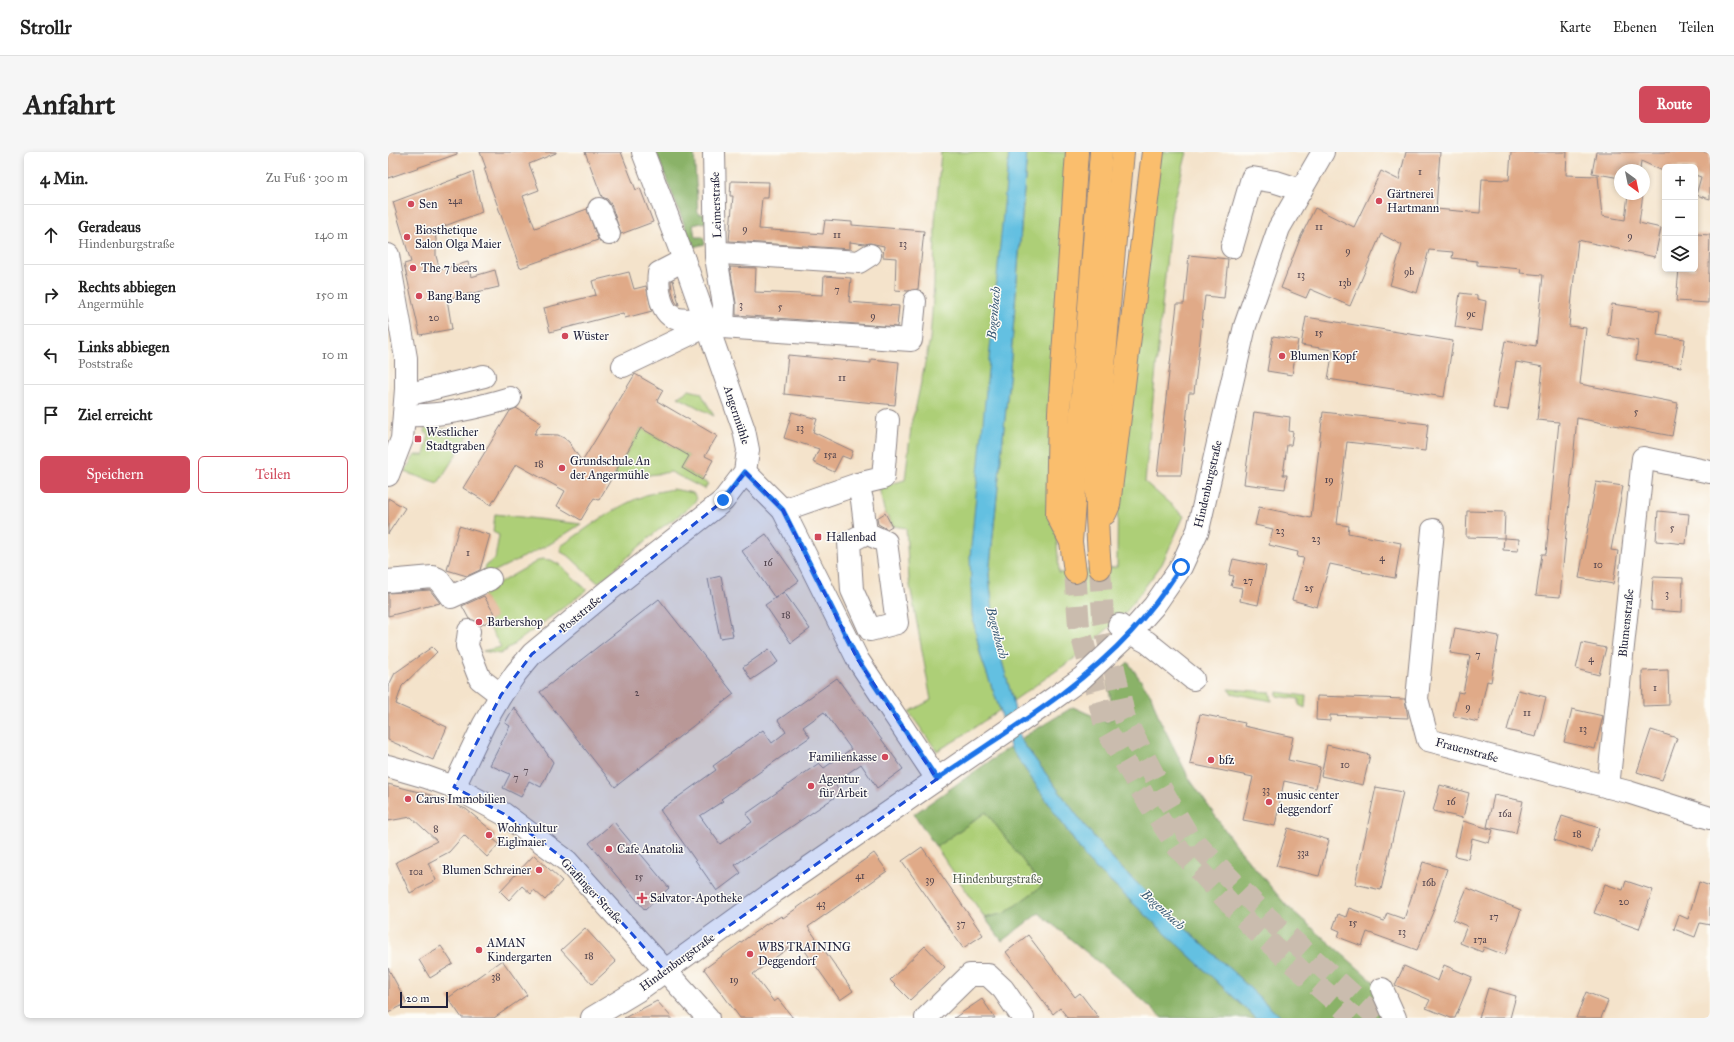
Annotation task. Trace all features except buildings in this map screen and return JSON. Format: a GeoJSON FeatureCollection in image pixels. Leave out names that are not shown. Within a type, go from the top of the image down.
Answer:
{"type":"FeatureCollection","features":[{"type":"Feature","properties":{"kind":"highway"},"geometry":{"type":"LineString","coordinates":[[1071,542],[1057,516],[1057,500],[1059,412],[1077,152]]}},
{"type":"Feature","properties":{"kind":"highway"},"geometry":{"type":"LineString","coordinates":[[1075,572],[1071,542],[1101,152]]}},
{"type":"Feature","properties":{"kind":"highway"},"geometry":{"type":"LineString","coordinates":[[1100,568],[1097,536],[1096,476],[1099,423],[1123,152]]}},
{"type":"Feature","properties":{"kind":"highway"},"geometry":{"type":"LineString","coordinates":[[1097,536],[1109,505],[1153,152]]}},
{"type":"Feature","properties":{"kind":"street","name":"Angermühle"},"geometry":{"type":"LineString","coordinates":[[643,152],[684,260],[711,324],[744,430],[748,450],[745,472]]}},
{"type":"Feature","properties":{"kind":"street","name":"Leimerstraße"},"geometry":{"type":"LineString","coordinates":[[711,324],[724,305],[716,254],[714,152]]}},
{"type":"Feature","properties":{"kind":"street","name":"Hindenburgstraße"},"geometry":{"type":"LineString","coordinates":[[592,1018],[637,991],[774,891],[1082,678],[1125,629],[1154,606],[1181,567],[1198,530],[1245,326],[1279,228],[1323,152]]}},
{"type":"Feature","properties":{"kind":"street"},"geometry":{"type":"LineString","coordinates":[[1232,247],[1252,171],[1276,182],[1301,190]]}},
{"type":"Feature","properties":{"kind":"street"},"geometry":{"type":"LineString","coordinates":[[599,209],[609,234]]}},
{"type":"Feature","properties":{"kind":"street"},"geometry":{"type":"LineString","coordinates":[[716,254],[722,253],[859,262],[870,255]]}},
{"type":"Feature","properties":{"kind":"street"},"geometry":{"type":"LineString","coordinates":[[388,255],[392,301],[406,358],[405,405],[402,439],[389,473]]}},
{"type":"Feature","properties":{"kind":"street"},"geometry":{"type":"LineString","coordinates":[[684,260],[659,273],[658,283],[664,308],[672,317],[680,320],[711,324],[911,340],[915,301]]}},
{"type":"Feature","properties":{"kind":"street"},"geometry":{"type":"LineString","coordinates":[[623,366],[711,324]]}},
{"type":"Feature","properties":{"kind":"street"},"geometry":{"type":"LineString","coordinates":[[405,405],[484,376]]}},
{"type":"Feature","properties":{"kind":"street"},"geometry":{"type":"LineString","coordinates":[[405,405],[425,416],[494,403],[510,398]]}},
{"type":"Feature","properties":{"kind":"street"},"geometry":{"type":"LineString","coordinates":[[783,510],[858,484],[883,478],[888,420]]}},
{"type":"Feature","properties":{"kind":"street","name":"Blumenstraße"},"geometry":{"type":"LineString","coordinates":[[1608,787],[1643,458],[1710,472]]}},
{"type":"Feature","properties":{"kind":"street"},"geometry":{"type":"LineString","coordinates":[[745,472],[783,510],[858,660],[937,779]]}},
{"type":"Feature","properties":{"kind":"street","name":"Poststraße"},"geometry":{"type":"LineString","coordinates":[[454,787],[484,724],[501,695],[516,673],[532,654],[603,595],[723,500],[745,472]]}},
{"type":"Feature","properties":{"kind":"street"},"geometry":{"type":"LineString","coordinates":[[858,484],[862,500],[866,533]]}},
{"type":"Feature","properties":{"kind":"street","name":"Frauenstraße"},"geometry":{"type":"LineString","coordinates":[[1433,530],[1417,699],[1428,740],[1608,787],[1710,818]]}},
{"type":"Feature","properties":{"kind":"street"},"geometry":{"type":"LineString","coordinates":[[388,581],[433,577],[438,579],[452,597],[490,579]]}},
{"type":"Feature","properties":{"kind":"street"},"geometry":{"type":"LineString","coordinates":[[1125,629],[1147,642],[1193,680]]}},
{"type":"Feature","properties":{"kind":"street"},"geometry":{"type":"LineString","coordinates":[[469,631],[467,646],[480,679],[501,695]]}},
{"type":"Feature","properties":{"kind":"street","name":"Graflinger Straße"},"geometry":{"type":"LineString","coordinates":[[388,766],[454,787],[504,814],[566,861],[708,1018]]}},
{"type":"Feature","properties":{"kind":"street"},"geometry":{"type":"LineString","coordinates":[[926,1018],[970,976],[988,975],[1003,989],[1023,1018]]}},
{"type":"Feature","properties":{"kind":"street"},"geometry":{"type":"LineString","coordinates":[[1382,989],[1395,1018]]}},
{"type":"Feature","properties":{"kind":"highlighted area"},"geometry":{"type":"Polygon","coordinates":[[[745,472],[783,510],[858,660],[937,779],[665,971],[567,861],[504,814],[454,787],[501,695],[532,654],[723,501],[745,472]]]}},
{"type":"Feature","properties":{"kind":"green space"},"geometry":{"type":"Polygon","coordinates":[[[656,152],[694,152],[698,214],[705,214],[706,222],[693,225],[695,237],[703,237],[705,244],[693,247],[656,152]]]}},
{"type":"Feature","properties":{"kind":"green space"},"geometry":{"type":"Polygon","coordinates":[[[941,152],[1009,152],[972,615],[981,657],[1000,710],[937,751],[909,712],[931,700],[909,580],[906,528],[893,526],[884,510],[879,487],[905,480],[912,419],[930,339],[934,285],[935,222],[941,152]]]}},
{"type":"Feature","properties":{"kind":"green space"},"geometry":{"type":"Polygon","coordinates":[[[1027,152],[1069,152],[1052,471],[1059,573],[1117,567],[1118,460],[1160,152],[1187,152],[1171,214],[1145,482],[1184,516],[1162,564],[1127,611],[1079,655],[1013,701],[996,640],[989,575],[1010,369],[1027,152]]]}},
{"type":"Feature","properties":{"kind":"green space"},"geometry":{"type":"Polygon","coordinates":[[[689,390],[701,393],[714,416],[678,397],[689,390]]]}},
{"type":"Feature","properties":{"kind":"green space"},"geometry":{"type":"Polygon","coordinates":[[[425,428],[471,431],[438,483],[404,472],[415,455],[424,455],[429,435],[424,432],[425,428]]]}},
{"type":"Feature","properties":{"kind":"green space"},"geometry":{"type":"Polygon","coordinates":[[[641,428],[689,456],[682,468],[708,484],[704,489],[671,472],[627,478],[614,474],[641,428]]]}},
{"type":"Feature","properties":{"kind":"green space"},"geometry":{"type":"Polygon","coordinates":[[[673,489],[693,493],[697,499],[683,513],[656,532],[598,583],[570,557],[561,552],[561,546],[623,505],[649,494],[673,489]]]}},
{"type":"Feature","properties":{"kind":"green space"},"geometry":{"type":"Polygon","coordinates":[[[495,514],[581,524],[550,544],[483,577],[486,565],[495,559],[499,535],[493,532],[495,514]]]}},
{"type":"Feature","properties":{"kind":"green space"},"geometry":{"type":"Polygon","coordinates":[[[541,559],[551,560],[560,565],[587,590],[500,654],[483,651],[501,647],[487,623],[495,617],[482,593],[541,559]]]}},
{"type":"Feature","properties":{"kind":"green space"},"geometry":{"type":"Polygon","coordinates":[[[1128,662],[1151,695],[1159,718],[1189,778],[1234,843],[1286,905],[1374,982],[1380,1018],[1281,1018],[1115,862],[1085,826],[1020,739],[1073,707],[1107,722],[1114,717],[1108,684],[1128,662]]]}},
{"type":"Feature","properties":{"kind":"green space"},"geometry":{"type":"Polygon","coordinates":[[[1228,689],[1270,692],[1272,701],[1231,693],[1228,689]]]}},
{"type":"Feature","properties":{"kind":"green space"},"geometry":{"type":"Polygon","coordinates":[[[1277,692],[1306,696],[1305,708],[1299,705],[1299,699],[1277,696],[1277,692]]]}},
{"type":"Feature","properties":{"kind":"green space"},"geometry":{"type":"Polygon","coordinates":[[[1010,747],[1088,861],[1256,1018],[1162,1018],[1127,986],[1039,913],[1002,941],[985,918],[1005,913],[1042,886],[986,812],[936,847],[914,814],[1010,747]]]}},
{"type":"Feature","properties":{"kind":"green space","name":"Hindenburgstraße"},"geometry":{"type":"Polygon","coordinates":[[[986,812],[1042,886],[1005,913],[985,918],[936,847],[986,812]]]}},
{"type":"Feature","properties":{"kind":"water","name":"Bogenbach"},"geometry":{"type":"Polygon","coordinates":[[[1009,152],[1027,152],[1010,369],[989,575],[996,640],[1013,701],[1020,739],[1085,826],[1115,862],[1281,1018],[1256,1018],[1088,861],[1010,747],[1000,710],[981,657],[972,615],[970,557],[1009,152]]]}},
{"type":"Feature","properties":{"kind":"tunnel"},"geometry":{"type":"LineString","coordinates":[[1100,568],[1103,617],[1125,719],[1158,783],[1188,835],[1266,916],[1378,1018]]}},
{"type":"Feature","properties":{"kind":"tunnel"},"geometry":{"type":"LineString","coordinates":[[1075,572],[1079,626],[1106,729],[1143,794],[1178,848],[1254,929],[1354,1018]]}},
{"type":"Feature","properties":{"kind":"place","name":"Gärtnerei Hartmann"},"geometry":{"type":"Point","coordinates":[1379,201]}},
{"type":"Feature","properties":{"kind":"place","name":"Sen"},"geometry":{"type":"Point","coordinates":[411,204]}},
{"type":"Feature","properties":{"kind":"place","name":"Biosthetique Salon Olga Maier"},"geometry":{"type":"Point","coordinates":[407,237]}},
{"type":"Feature","properties":{"kind":"place","name":"The 7 beers"},"geometry":{"type":"Point","coordinates":[413,268]}},
{"type":"Feature","properties":{"kind":"place","name":"Bang Bang"},"geometry":{"type":"Point","coordinates":[419,296]}},
{"type":"Feature","properties":{"kind":"place","name":"Wüster"},"geometry":{"type":"Point","coordinates":[565,336]}},
{"type":"Feature","properties":{"kind":"place","name":"Blumen Kopf"},"geometry":{"type":"Point","coordinates":[1282,356]}},
{"type":"Feature","properties":{"kind":"place","name":"Westlicher Stadtgraben"},"geometry":{"type":"Point","coordinates":[418,439]}},
{"type":"Feature","properties":{"kind":"place","name":"Grundschule An der Angermühle"},"geometry":{"type":"Point","coordinates":[562,468]}},
{"type":"Feature","properties":{"kind":"place","name":"Hallenbad"},"geometry":{"type":"Point","coordinates":[818,537]}},
{"type":"Feature","properties":{"kind":"place","name":"Barbershop"},"geometry":{"type":"Point","coordinates":[479,622]}},
{"type":"Feature","properties":{"kind":"place","name":"Familienkasse"},"geometry":{"type":"Point","coordinates":[885,757]}},
{"type":"Feature","properties":{"kind":"place","name":"bfz"},"geometry":{"type":"Point","coordinates":[1211,760]}},
{"type":"Feature","properties":{"kind":"place","name":"Agentur für Arbeit"},"geometry":{"type":"Point","coordinates":[811,786]}},
{"type":"Feature","properties":{"kind":"place","name":"Carus Immobilien"},"geometry":{"type":"Point","coordinates":[408,799]}},
{"type":"Feature","properties":{"kind":"place","name":"music center deggendorf"},"geometry":{"type":"Point","coordinates":[1269,802]}},
{"type":"Feature","properties":{"kind":"place","name":"Wohnkultur Eiglmaier"},"geometry":{"type":"Point","coordinates":[489,835]}},
{"type":"Feature","properties":{"kind":"place","name":"Cafe Anatolia"},"geometry":{"type":"Point","coordinates":[609,849]}},
{"type":"Feature","properties":{"kind":"place","name":"Blumen Schreiner"},"geometry":{"type":"Point","coordinates":[539,870]}},
{"type":"Feature","properties":{"kind":"place","name":"Salvator-Apotheke"},"geometry":{"type":"Point","coordinates":[642,898]}},
{"type":"Feature","properties":{"kind":"place","name":"AMAN Kindergarten"},"geometry":{"type":"Point","coordinates":[479,950]}},
{"type":"Feature","properties":{"kind":"place","name":"WBS TRAINING Deggendorf"},"geometry":{"type":"Point","coordinates":[750,954]}},
{"type":"Feature","properties":{"kind":"route"},"geometry":{"type":"LineString","coordinates":[[723,500],[745,472],[783,510],[835,617],[858,660],[937,779],[1082,678],[1130,634],[1154,606],[1181,567]]}}]}
